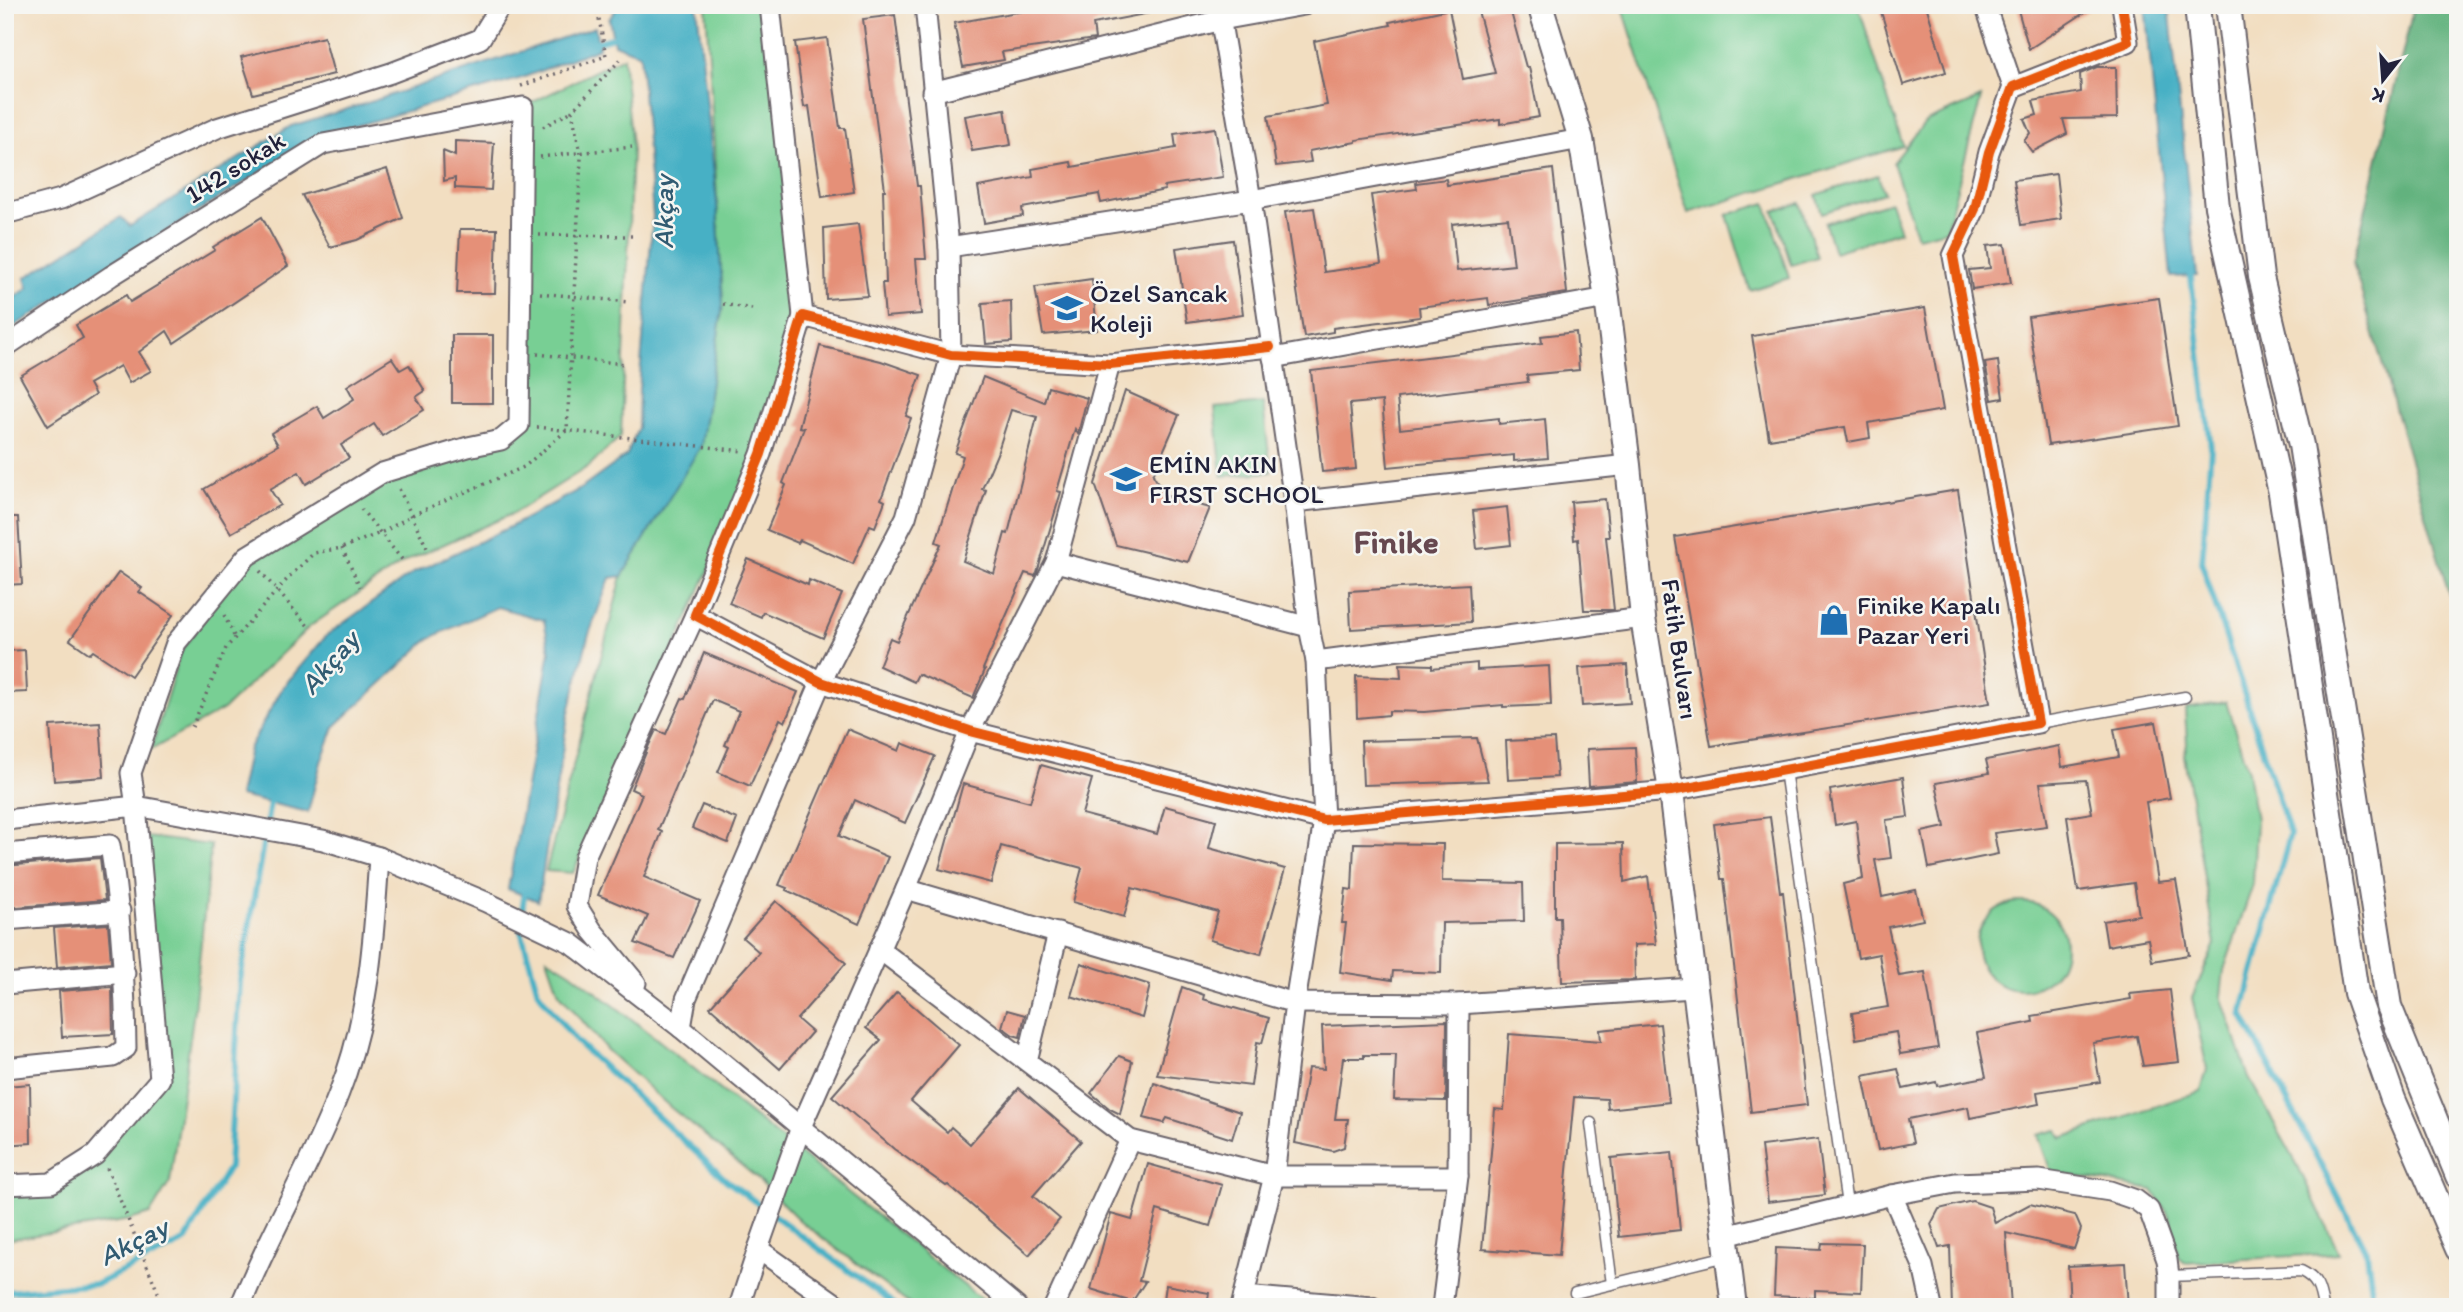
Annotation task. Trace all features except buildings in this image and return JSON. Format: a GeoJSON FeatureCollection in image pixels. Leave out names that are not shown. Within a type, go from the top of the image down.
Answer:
{"type":"FeatureCollection","features":[{"type":"Feature","properties":{"kind":"street"},"geometry":{"type":"LineString","coordinates":[[5,214],[61,199],[216,128],[391,73],[480,38],[501,5]]}},
{"type":"Feature","properties":{"kind":"street"},"geometry":{"type":"LineString","coordinates":[[681,1028],[626,973],[577,906],[585,857],[695,615],[761,454],[803,316],[770,5]]}},
{"type":"Feature","properties":{"kind":"street"},"geometry":{"type":"LineString","coordinates":[[681,1028],[686,999],[821,682],[906,517],[951,355],[948,247],[925,5]]}},
{"type":"Feature","properties":{"kind":"street"},"geometry":{"type":"LineString","coordinates":[[932,92],[1220,13],[1304,5]]}},
{"type":"Feature","properties":{"kind":"street","name":"Fatih Bulvarı"},"geometry":{"type":"LineString","coordinates":[[1540,5],[1581,139],[1606,298],[1628,465],[1643,618],[1671,791],[1734,1307]]}},
{"type":"Feature","properties":{"kind":"street"},"geometry":{"type":"LineString","coordinates":[[695,615],[821,682],[970,731],[1324,820],[1671,791],[2038,723],[1953,256],[1975,209],[1989,152],[2013,87],[1985,5]]}},
{"type":"Feature","properties":{"kind":"street"},"geometry":{"type":"LineString","coordinates":[[2013,87],[2128,42],[2122,5]]}},
{"type":"Feature","properties":{"kind":"street"},"geometry":{"type":"LineString","coordinates":[[2197,5],[2217,207],[2281,493],[2356,993],[2393,1099],[2458,1249]]}},
{"type":"Feature","properties":{"kind":"street"},"geometry":{"type":"LineString","coordinates":[[2228,5],[2261,277],[2301,445],[2389,1006],[2458,1176]]}},
{"type":"Feature","properties":{"kind":"street"},"geometry":{"type":"LineString","coordinates":[[1220,13],[1251,200],[1315,661],[1324,820],[1295,1003],[1274,1176],[1242,1301],[1372,1307]]}},
{"type":"Feature","properties":{"kind":"street","name":"142 sokak"},"geometry":{"type":"LineString","coordinates":[[5,347],[111,276],[323,144],[523,107],[522,149]]}},
{"type":"Feature","properties":{"kind":"street"},"geometry":{"type":"LineString","coordinates":[[948,247],[1251,200],[1581,139]]}},
{"type":"Feature","properties":{"kind":"street"},"geometry":{"type":"LineString","coordinates":[[5,1185],[51,1183],[99,1150],[160,1079],[131,773],[176,643],[247,556],[382,473],[468,446],[501,440],[519,425],[522,149]]}},
{"type":"Feature","properties":{"kind":"street"},"geometry":{"type":"LineString","coordinates":[[803,316],[951,355],[1110,364],[1272,353],[1606,298]]}},
{"type":"Feature","properties":{"kind":"street"},"geometry":{"type":"LineString","coordinates":[[739,1307],[801,1127],[906,888],[970,731],[1056,562],[1110,364]]}},
{"type":"Feature","properties":{"kind":"street"},"geometry":{"type":"LineString","coordinates":[[1294,502],[1628,465]]}},
{"type":"Feature","properties":{"kind":"street"},"geometry":{"type":"LineString","coordinates":[[1056,562],[1309,627]]}},
{"type":"Feature","properties":{"kind":"street"},"geometry":{"type":"LineString","coordinates":[[1315,661],[1643,618]]}},
{"type":"Feature","properties":{"kind":"street"},"geometry":{"type":"LineString","coordinates":[[5,820],[136,806],[213,819],[323,840],[379,857],[486,902],[571,943],[681,1028],[1017,1307]]}},
{"type":"Feature","properties":{"kind":"street"},"geometry":{"type":"LineString","coordinates":[[5,854],[110,845],[120,911],[125,973],[126,1048],[113,1057],[5,1068]]}},
{"type":"Feature","properties":{"kind":"street"},"geometry":{"type":"LineString","coordinates":[[240,1307],[327,1122],[352,1055],[369,980],[379,857]]}},
{"type":"Feature","properties":{"kind":"street"},"geometry":{"type":"LineString","coordinates":[[906,888],[1295,1003],[1459,1004],[1693,988]]}},
{"type":"Feature","properties":{"kind":"street"},"geometry":{"type":"LineString","coordinates":[[5,920],[120,911]]}},
{"type":"Feature","properties":{"kind":"street"},"geometry":{"type":"LineString","coordinates":[[1027,1062],[1058,933]]}},
{"type":"Feature","properties":{"kind":"street"},"geometry":{"type":"LineString","coordinates":[[879,949],[1130,1140],[1274,1176],[1458,1176]]}},
{"type":"Feature","properties":{"kind":"street"},"geometry":{"type":"LineString","coordinates":[[5,984],[125,973]]}},
{"type":"Feature","properties":{"kind":"street"},"geometry":{"type":"LineString","coordinates":[[1442,1307],[1458,1176],[1459,1004]]}},
{"type":"Feature","properties":{"kind":"street"},"geometry":{"type":"LineString","coordinates":[[1054,1307],[1130,1140]]}},
{"type":"Feature","properties":{"kind":"street"},"geometry":{"type":"LineString","coordinates":[[1726,1246],[1847,1205],[1892,1195],[1955,1183],[2039,1180],[2110,1191],[2136,1200],[2149,1210],[2167,1260],[2169,1307]]}},
{"type":"Feature","properties":{"kind":"street"},"geometry":{"type":"LineString","coordinates":[[1892,1195],[1923,1266],[1932,1307]]}},
{"type":"Feature","properties":{"kind":"street"},"geometry":{"type":"LineString","coordinates":[[758,1249],[840,1307]]}},
{"type":"Feature","properties":{"kind":"lane"},"geometry":{"type":"LineString","coordinates":[[2038,723],[2185,697]]}},
{"type":"Feature","properties":{"kind":"lane"},"geometry":{"type":"LineString","coordinates":[[1785,770],[1847,1205]]}},
{"type":"Feature","properties":{"kind":"lane"},"geometry":{"type":"LineString","coordinates":[[1591,1123],[1612,1284]]}},
{"type":"Feature","properties":{"kind":"lane"},"geometry":{"type":"LineString","coordinates":[[1575,1293],[1612,1284],[1726,1246]]}},
{"type":"Feature","properties":{"kind":"lane"},"geometry":{"type":"LineString","coordinates":[[2169,1276],[2301,1271],[2314,1279],[2319,1286],[2323,1307]]}},
{"type":"Feature","properties":{"kind":"path"},"geometry":{"type":"LineString","coordinates":[[597,8],[606,56]]}},
{"type":"Feature","properties":{"kind":"path"},"geometry":{"type":"LineString","coordinates":[[522,149],[572,111],[623,57]]}},
{"type":"Feature","properties":{"kind":"path"},"geometry":{"type":"LineString","coordinates":[[192,727],[226,648],[314,553],[342,548],[380,533],[412,515],[524,467],[567,430],[580,153],[572,111]]}},
{"type":"Feature","properties":{"kind":"path"},"geometry":{"type":"LineString","coordinates":[[522,149],[580,153],[632,147]]}},
{"type":"Feature","properties":{"kind":"path"},"geometry":{"type":"LineString","coordinates":[[521,235],[632,236]]}},
{"type":"Feature","properties":{"kind":"path"},"geometry":{"type":"LineString","coordinates":[[520,291],[628,302]]}},
{"type":"Feature","properties":{"kind":"path"},"geometry":{"type":"LineString","coordinates":[[723,304],[752,309]]}},
{"type":"Feature","properties":{"kind":"path"},"geometry":{"type":"LineString","coordinates":[[519,352],[625,363]]}},
{"type":"Feature","properties":{"kind":"path"},"geometry":{"type":"LineString","coordinates":[[519,425],[761,454]]}},
{"type":"Feature","properties":{"kind":"path"},"geometry":{"type":"LineString","coordinates":[[391,470],[428,550]]}},
{"type":"Feature","properties":{"kind":"path"},"geometry":{"type":"LineString","coordinates":[[348,494],[404,562]]}},
{"type":"Feature","properties":{"kind":"path"},"geometry":{"type":"LineString","coordinates":[[342,548],[360,587]]}},
{"type":"Feature","properties":{"kind":"path"},"geometry":{"type":"LineString","coordinates":[[247,556],[309,627]]}},
{"type":"Feature","properties":{"kind":"path"},"geometry":{"type":"LineString","coordinates":[[99,1150],[164,1307]]}},
{"type":"Feature","properties":{"kind":"green space"},"geometry":{"type":"Polygon","coordinates":[[[706,5],[770,5],[803,316],[761,454],[573,873],[546,871],[622,576],[701,445],[723,304],[706,5]]]}},
{"type":"Feature","properties":{"kind":"green space"},"geometry":{"type":"Polygon","coordinates":[[[1622,5],[1858,5],[1903,146],[1688,213],[1622,5]]]}},
{"type":"Feature","properties":{"kind":"green space"},"geometry":{"type":"Polygon","coordinates":[[[2414,5],[2458,5],[2458,626],[2353,263],[2414,5]]]}},
{"type":"Feature","properties":{"kind":"green space"},"geometry":{"type":"Polygon","coordinates":[[[623,57],[632,147],[621,436],[589,466],[514,513],[404,562],[309,627],[224,709],[151,750],[180,653],[247,556],[348,493],[519,425],[523,107],[623,57]]]}},
{"type":"Feature","properties":{"kind":"green space"},"geometry":{"type":"Polygon","coordinates":[[[1981,98],[1946,230],[1917,237],[1893,163],[1926,121],[1981,98]]]}},
{"type":"Feature","properties":{"kind":"green space"},"geometry":{"type":"Polygon","coordinates":[[[1878,175],[1884,193],[1822,213],[1816,195],[1878,175]]]}},
{"type":"Feature","properties":{"kind":"green space"},"geometry":{"type":"Polygon","coordinates":[[[1890,202],[1900,231],[1834,252],[1825,223],[1890,202]]]}},
{"type":"Feature","properties":{"kind":"green space"},"geometry":{"type":"Polygon","coordinates":[[[1766,203],[1789,278],[1750,290],[1727,215],[1766,203]]]}},
{"type":"Feature","properties":{"kind":"green space"},"geometry":{"type":"Polygon","coordinates":[[[1800,203],[1817,257],[1791,265],[1774,211],[1800,203]]]}},
{"type":"Feature","properties":{"kind":"green space"},"geometry":{"type":"Polygon","coordinates":[[[1263,403],[1271,472],[1222,476],[1215,408],[1263,403]]]}},
{"type":"Feature","properties":{"kind":"green space"},"geometry":{"type":"Polygon","coordinates":[[[2226,702],[2248,771],[2256,820],[2253,884],[2224,970],[2221,996],[2249,1078],[2297,1164],[2339,1253],[2185,1263],[2178,1257],[2171,1219],[2153,1190],[2051,1172],[2038,1135],[2057,1130],[2062,1138],[2201,1091],[2207,1069],[2192,998],[2215,944],[2184,755],[2187,744],[2185,709],[2226,702]]]}},
{"type":"Feature","properties":{"kind":"green space"},"geometry":{"type":"Polygon","coordinates":[[[139,836],[211,845],[194,1010],[170,1182],[150,1214],[130,1220],[5,1240],[5,1186],[51,1183],[160,1079],[139,836]]]}},
{"type":"Feature","properties":{"kind":"green space"},"geometry":{"type":"Polygon","coordinates":[[[2021,902],[2038,906],[2052,915],[2061,929],[2065,946],[2061,963],[2052,977],[2038,986],[2021,990],[2004,986],[1990,977],[1981,963],[1977,946],[1981,929],[1990,915],[2004,906],[2021,902]]]}},
{"type":"Feature","properties":{"kind":"green space"},"geometry":{"type":"Polygon","coordinates":[[[547,958],[570,972],[642,1027],[991,1307],[913,1307],[799,1220],[757,1178],[670,1107],[607,1050],[559,993],[547,958]]]}},
{"type":"Feature","properties":{"kind":"water"},"geometry":{"type":"Polygon","coordinates":[[[619,5],[697,5],[717,204],[723,304],[701,446],[622,576],[610,578],[588,637],[568,716],[538,901],[508,889],[550,651],[544,620],[497,607],[430,638],[334,727],[321,762],[308,812],[239,796],[249,748],[283,687],[327,635],[413,573],[512,526],[582,488],[627,455],[638,428],[653,216],[640,54],[614,44],[609,19],[619,5]]]}},
{"type":"Feature","properties":{"kind":"water"},"geometry":{"type":"Polygon","coordinates":[[[2145,5],[2169,5],[2197,276],[2171,277],[2145,5]]]}},
{"type":"Feature","properties":{"kind":"water"},"geometry":{"type":"Polygon","coordinates":[[[595,27],[599,48],[522,78],[317,137],[5,332],[5,304],[28,288],[25,278],[121,217],[130,226],[291,126],[595,27]]]}},
{"type":"Feature","properties":{"kind":"waterway"},"geometry":{"type":"LineString","coordinates":[[590,44],[620,35]]}},
{"type":"Feature","properties":{"kind":"waterway"},"geometry":{"type":"LineString","coordinates":[[2190,269],[2211,448],[2202,564],[2290,834],[2242,1014],[2367,1253],[2374,1307]]}},
{"type":"Feature","properties":{"kind":"waterway","name":"Akçay"},"geometry":{"type":"LineString","coordinates":[[5,1292],[97,1284],[185,1241],[229,1167],[240,981],[271,797]]}},
{"type":"Feature","properties":{"kind":"waterway"},"geometry":{"type":"LineString","coordinates":[[525,889],[520,927],[538,992],[576,1041],[726,1180],[898,1307]]}},
{"type":"Feature","properties":{"kind":"cycle path"},"geometry":{"type":"LineString","coordinates":[[1270,347],[1110,364],[951,355],[803,316],[761,454],[695,615],[821,682],[970,731],[1324,820],[1671,791],[2038,723],[1953,256],[1975,209],[1989,152],[2013,87],[2128,42],[2122,5]]}},
{"type":"Feature","properties":{"kind":"place","name":"Özel Sancak Koleji"},"geometry":{"type":"Point","coordinates":[1067,308]}},
{"type":"Feature","properties":{"kind":"place","name":"EMİN AKIN FIRST SCHOOL"},"geometry":{"type":"Point","coordinates":[1126,479]}},
{"type":"Feature","properties":{"kind":"place","name":"Finike Kapalı Pazar Yeri"},"geometry":{"type":"Point","coordinates":[1834,620]}},
{"type":"Feature","properties":{"kind":"district","name":"Finike"},"geometry":{"type":"Point","coordinates":[1396,541]}}]}
